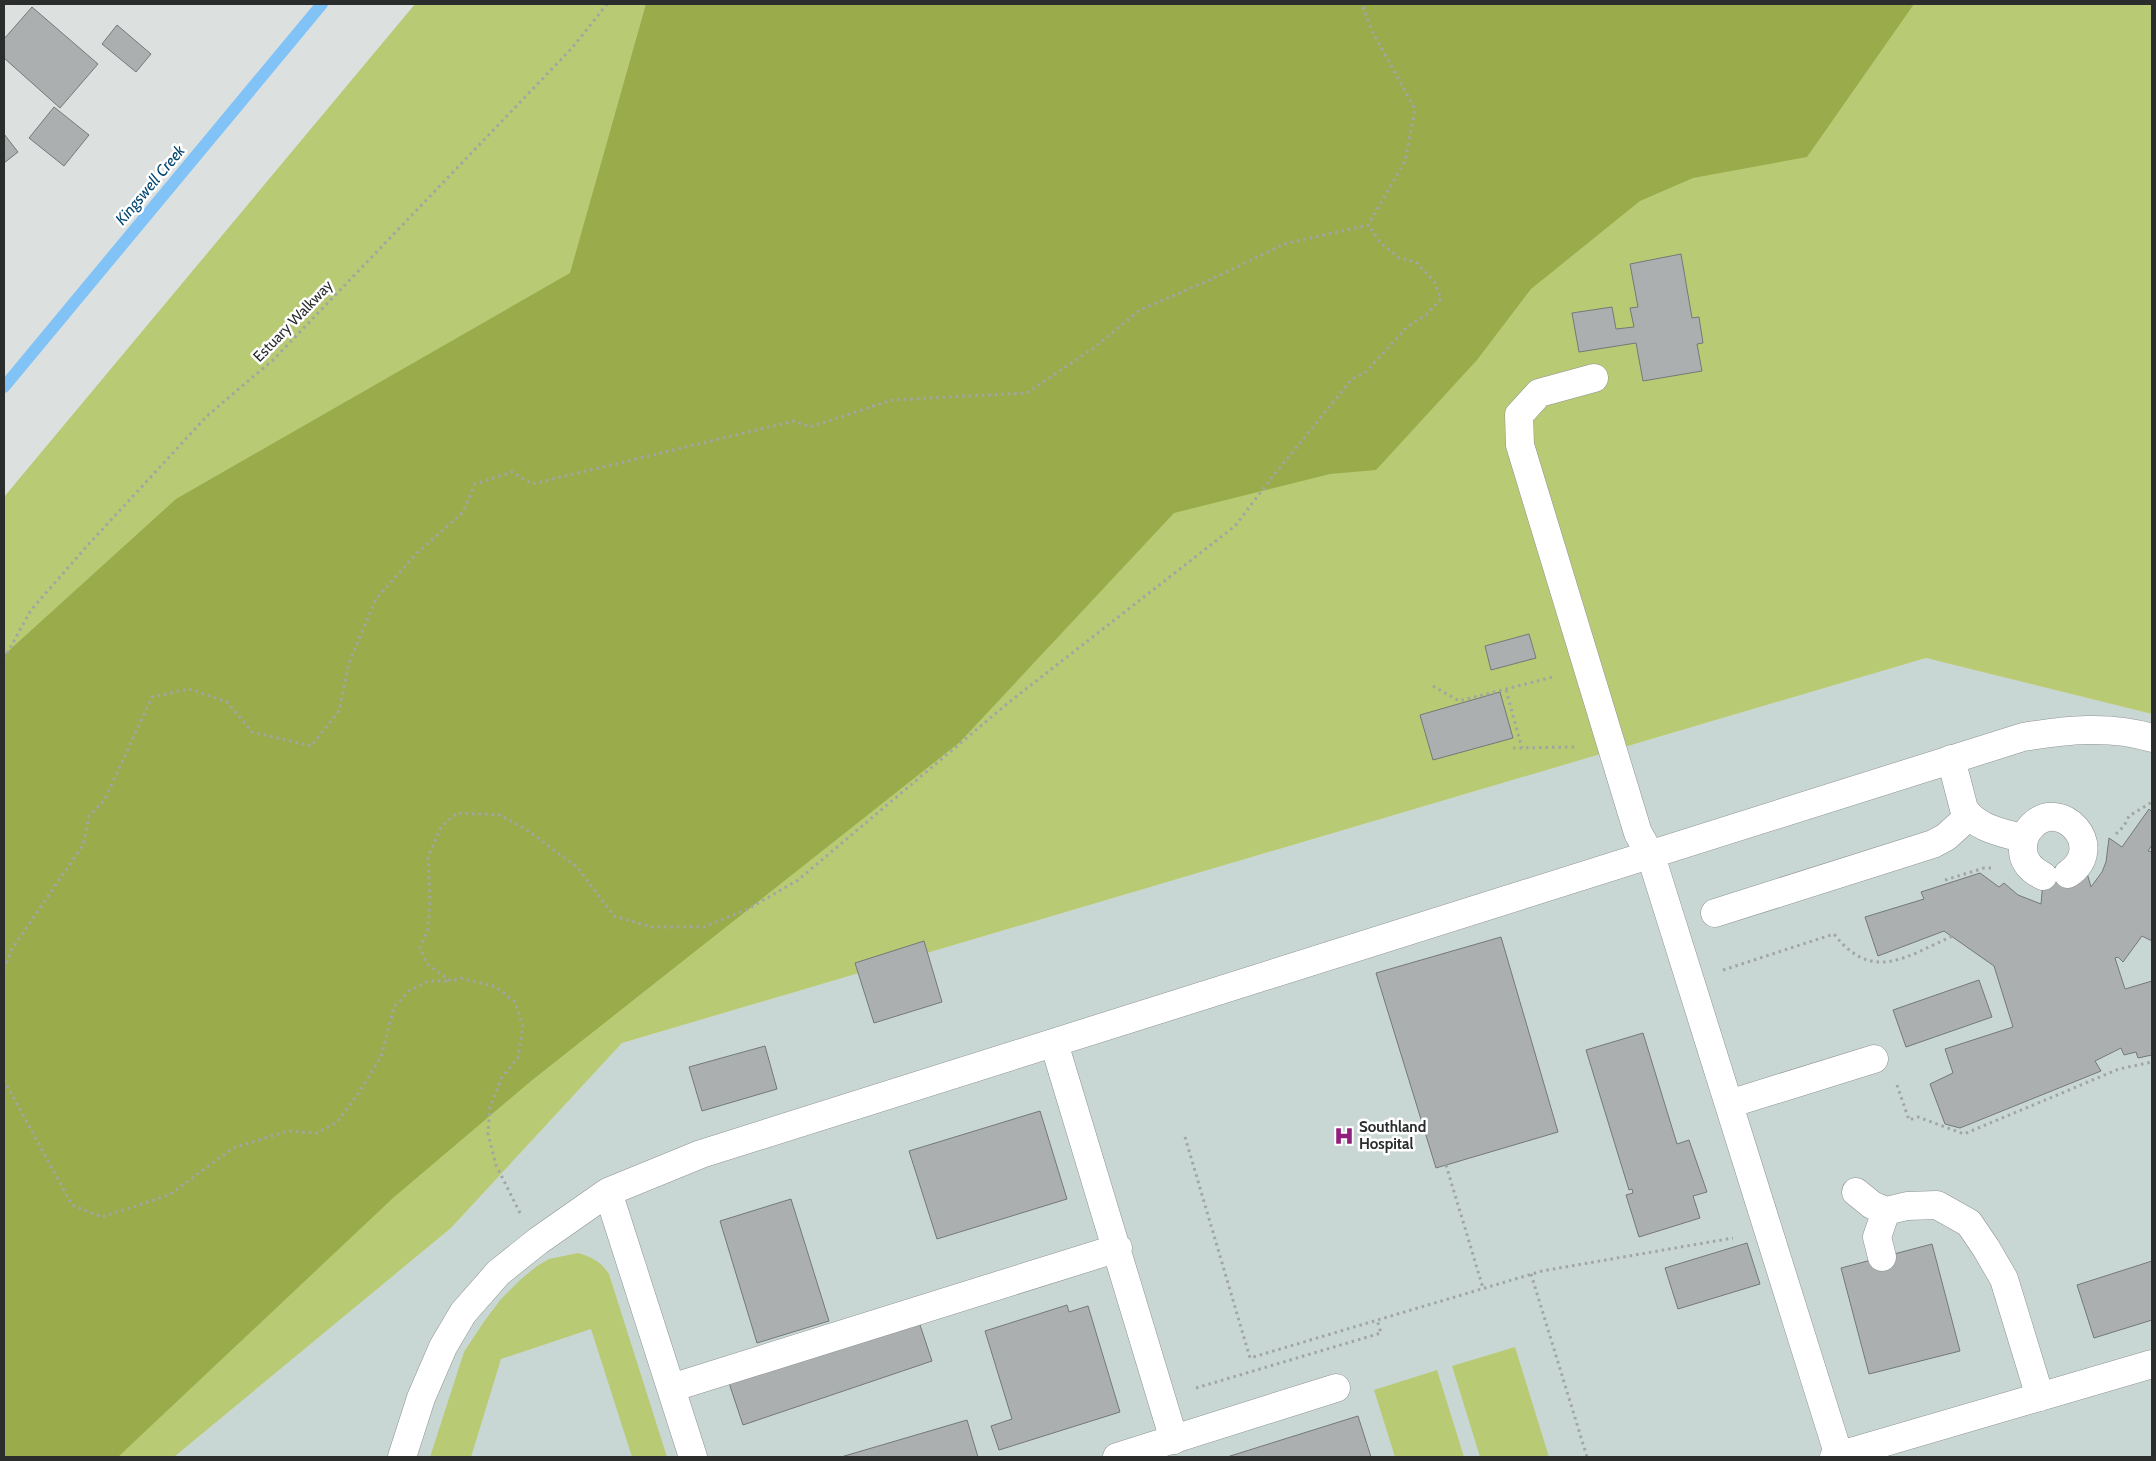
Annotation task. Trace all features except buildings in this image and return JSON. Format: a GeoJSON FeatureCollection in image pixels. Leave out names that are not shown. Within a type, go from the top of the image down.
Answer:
{"type":"FeatureCollection","features":[{"type":"Feature","properties":{"kind":"lane"},"geometry":{"type":"LineString","coordinates":[[1594,378],[1539,393],[1519,415],[1520,445],[1638,833],[1650,856],[1729,1104],[1837,1456],[1905,1447],[2040,1397],[2152,1364]]}},
{"type":"Feature","properties":{"kind":"lane"},"geometry":{"type":"LineString","coordinates":[[402,1457],[421,1398],[443,1347],[463,1313],[498,1273],[538,1240],[608,1192],[701,1154],[2023,737],[2059,731],[2102,730],[2137,733],[2152,738]]}},
{"type":"Feature","properties":{"kind":"lane"},"geometry":{"type":"LineString","coordinates":[[1951,759],[1964,808],[1969,816],[1975,822],[1986,827],[2024,839]]}},
{"type":"Feature","properties":{"kind":"lane"},"geometry":{"type":"LineString","coordinates":[[1714,913],[1924,848],[1946,837],[1969,816]]}},
{"type":"Feature","properties":{"kind":"lane"},"geometry":{"type":"LineString","coordinates":[[2060,818],[2069,822],[2081,835],[2084,844],[2081,862],[2055,875],[2034,872],[2028,866],[2024,857],[2024,839],[2034,824],[2042,819],[2060,818]]}},
{"type":"Feature","properties":{"kind":"lane"},"geometry":{"type":"LineString","coordinates":[[1054,1043],[1118,1248],[1174,1440]]}},
{"type":"Feature","properties":{"kind":"lane"},"geometry":{"type":"LineString","coordinates":[[1729,1104],[1874,1059]]}},
{"type":"Feature","properties":{"kind":"lane"},"geometry":{"type":"LineString","coordinates":[[608,1192],[693,1457]]}},
{"type":"Feature","properties":{"kind":"lane"},"geometry":{"type":"LineString","coordinates":[[1856,1192],[1872,1205],[1886,1210],[1907,1206],[1937,1205],[1969,1223],[2004,1279],[2040,1397]]}},
{"type":"Feature","properties":{"kind":"lane"},"geometry":{"type":"LineString","coordinates":[[1882,1257],[1877,1237],[1886,1210]]}},
{"type":"Feature","properties":{"kind":"lane"},"geometry":{"type":"LineString","coordinates":[[671,1388],[1118,1248]]}},
{"type":"Feature","properties":{"kind":"lane"},"geometry":{"type":"LineString","coordinates":[[1117,1457],[1336,1388]]}},
{"type":"Feature","properties":{"kind":"path","name":"Estuary Walkway"},"geometry":{"type":"LineString","coordinates":[[4,659],[31,610],[207,416],[274,359],[572,48],[607,4]]}},
{"type":"Feature","properties":{"kind":"path"},"geometry":{"type":"LineString","coordinates":[[4,969],[12,949],[83,845],[88,816],[104,801],[152,697],[189,689],[227,702],[252,732],[311,746],[339,711],[349,663],[376,599],[417,553],[463,512],[475,484],[512,472],[532,484],[794,421],[810,427],[892,400],[1027,393],[1095,347],[1140,310],[1210,280],[1284,244],[1368,225],[1405,161],[1414,110],[1372,30],[1362,4]]}},
{"type":"Feature","properties":{"kind":"path"},"geometry":{"type":"LineString","coordinates":[[452,981],[427,964],[420,948],[428,929],[430,898],[428,857],[441,827],[457,813],[500,815],[527,830],[577,867],[614,916],[651,927],[704,927],[748,909],[798,880],[1008,703],[1235,526],[1352,379],[1366,372],[1407,327],[1426,315],[1441,298],[1434,281],[1416,262],[1399,258],[1387,248],[1368,225]]}},
{"type":"Feature","properties":{"kind":"path"},"geometry":{"type":"LineString","coordinates":[[1433,686],[1459,701],[1587,667]]}},
{"type":"Feature","properties":{"kind":"path"},"geometry":{"type":"LineString","coordinates":[[1506,690],[1522,748]]}},
{"type":"Feature","properties":{"kind":"path"},"geometry":{"type":"LineString","coordinates":[[1513,748],[1591,747],[1610,742]]}},
{"type":"Feature","properties":{"kind":"path"},"geometry":{"type":"LineString","coordinates":[[1717,972],[1834,934],[1842,944],[1860,958],[1890,963],[1953,936]]}},
{"type":"Feature","properties":{"kind":"path"},"geometry":{"type":"LineString","coordinates":[[4,1080],[72,1205],[102,1217],[169,1194],[233,1148],[288,1131],[317,1133],[337,1122],[358,1094],[381,1057],[394,1006],[409,992],[428,981],[452,981],[461,978],[496,987],[515,1002],[523,1027],[518,1058],[502,1078],[490,1107],[488,1134],[496,1166],[514,1204],[538,1240]]}},
{"type":"Feature","properties":{"kind":"path"},"geometry":{"type":"LineString","coordinates":[[1874,1059],[1895,1079],[1909,1120],[1918,1118],[1964,1134],[2119,1068],[2152,1062]]}},
{"type":"Feature","properties":{"kind":"path"},"geometry":{"type":"LineString","coordinates":[[1185,1136],[1250,1358],[1531,1274],[1714,1242],[1767,1229]]}},
{"type":"Feature","properties":{"kind":"path"},"geometry":{"type":"LineString","coordinates":[[1446,1165],[1483,1288]]}},
{"type":"Feature","properties":{"kind":"path"},"geometry":{"type":"LineString","coordinates":[[1531,1274],[1587,1457]]}},
{"type":"Feature","properties":{"kind":"path"},"geometry":{"type":"LineString","coordinates":[[1162,1398],[1381,1333],[1377,1320]]}},
{"type":"Feature","properties":{"kind":"shaded area","name":"Southland Hospital"},"geometry":{"type":"Polygon","coordinates":[[[1926,658],[2152,714],[2152,1457],[174,1457],[451,1228],[622,1043],[1926,658]]]}},
{"type":"Feature","properties":{"kind":"green space"},"geometry":{"type":"Polygon","coordinates":[[[415,4],[2152,4],[2152,714],[1926,658],[622,1043],[451,1228],[174,1457],[4,1457],[4,497],[415,4]]]}},
{"type":"Feature","properties":{"kind":"green space"},"geometry":{"type":"Polygon","coordinates":[[[646,4],[1914,4],[1807,157],[1693,178],[1640,201],[1531,289],[1477,360],[1376,470],[1330,474],[1174,513],[960,742],[531,1081],[393,1198],[118,1457],[4,1457],[4,655],[176,499],[570,273],[646,4]]]}},
{"type":"Feature","properties":{"kind":"green space"},"geometry":{"type":"Polygon","coordinates":[[[578,1253],[596,1260],[609,1274],[667,1457],[632,1457],[591,1329],[501,1359],[471,1457],[430,1457],[464,1352],[483,1323],[501,1299],[537,1266],[549,1259],[578,1253]]]}},
{"type":"Feature","properties":{"kind":"green space"},"geometry":{"type":"Polygon","coordinates":[[[1515,1347],[1549,1457],[1480,1457],[1452,1366],[1515,1347]]]}},
{"type":"Feature","properties":{"kind":"green space"},"geometry":{"type":"Polygon","coordinates":[[[1437,1370],[1464,1457],[1395,1457],[1374,1390],[1437,1370]]]}},
{"type":"Feature","properties":{"kind":"waterway","name":"Kingswell Creek"},"geometry":{"type":"LineString","coordinates":[[4,387],[322,4]]}},
{"type":"Feature","properties":{"kind":"place","name":"Southland Hospital"},"geometry":{"type":"Point","coordinates":[1344,1136]}}]}
